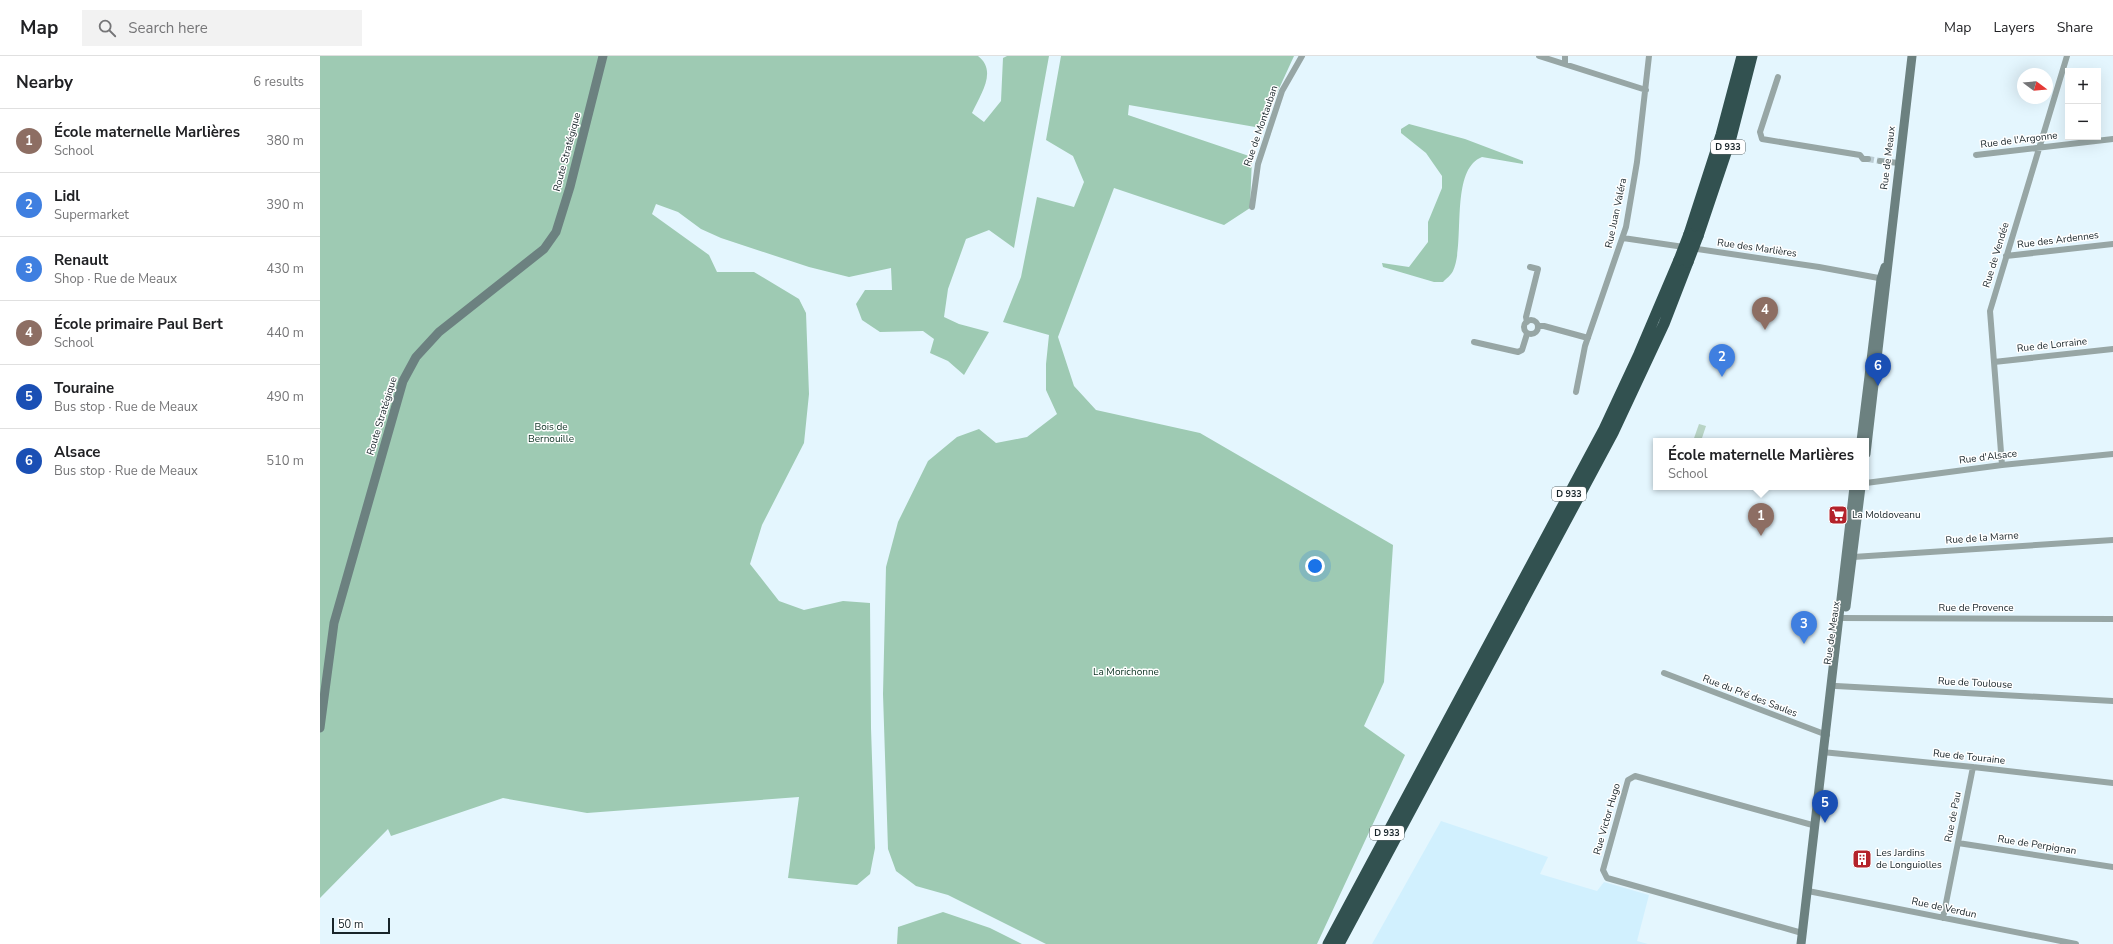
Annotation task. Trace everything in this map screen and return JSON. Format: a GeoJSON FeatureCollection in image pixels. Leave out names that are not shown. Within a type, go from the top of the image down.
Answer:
{"type":"FeatureCollection","features":[{"type":"Feature","properties":{"kind":"highway","name":"D 933"},"geometry":{"type":"LineString","coordinates":[[1694,235],[1742,56]]}},
{"type":"Feature","properties":{"kind":"highway","name":"D 933"},"geometry":{"type":"LineString","coordinates":[[1339,944],[1624,413],[1664,324],[1684,261],[1732,131],[1752,56]]}},
{"type":"Feature","properties":{"kind":"highway","name":"D 933"},"geometry":{"type":"LineString","coordinates":[[1328,944],[1607,423],[1684,261]]}},
{"type":"Feature","properties":{"kind":"main road","name":"Route Stratégique"},"geometry":{"type":"LineString","coordinates":[[320,728],[334,623],[403,381],[416,356],[439,332],[544,249],[556,232],[570,187],[603,56]]}},
{"type":"Feature","properties":{"kind":"main road","name":"Rue de Meaux"},"geometry":{"type":"LineString","coordinates":[[1862,438],[1887,262],[1912,56]]}},
{"type":"Feature","properties":{"kind":"main road","name":"Rue de Meaux"},"geometry":{"type":"LineString","coordinates":[[1868,438],[1884,279]]}},
{"type":"Feature","properties":{"kind":"main road"},"geometry":{"type":"LineString","coordinates":[[1862,438],[1869,426]]}},
{"type":"Feature","properties":{"kind":"main road","name":"Rue de Meaux"},"geometry":{"type":"LineString","coordinates":[[1801,944],[1841,618],[1854,490]]}},
{"type":"Feature","properties":{"kind":"main road","name":"Rue de Meaux"},"geometry":{"type":"LineString","coordinates":[[1827,735],[1836,686],[1841,618],[1853,557],[1861,490]]}},
{"type":"Feature","properties":{"kind":"street","name":"Rue de Montauban"},"geometry":{"type":"LineString","coordinates":[[1252,207],[1258,164],[1282,91],[1302,56]]}},
{"type":"Feature","properties":{"kind":"street"},"geometry":{"type":"LineString","coordinates":[[1540,56],[1646,90]]}},
{"type":"Feature","properties":{"kind":"street"},"geometry":{"type":"LineString","coordinates":[[1565,56],[1565,64]]}},
{"type":"Feature","properties":{"kind":"street","name":"Rue Juan Valéra"},"geometry":{"type":"LineString","coordinates":[[1576,392],[1588,338],[1623,238],[1637,162],[1649,56]]}},
{"type":"Feature","properties":{"kind":"street","name":"Rue de Vendée"},"geometry":{"type":"LineString","coordinates":[[2002,465],[1990,311],[2067,56]]}},
{"type":"Feature","properties":{"kind":"street"},"geometry":{"type":"LineString","coordinates":[[1778,77],[1760,132],[1762,139],[1860,155],[1863,159],[1868,159]]}},
{"type":"Feature","properties":{"kind":"street","name":"Rue de l'Argonne"},"geometry":{"type":"LineString","coordinates":[[1976,155],[2113,139]]}},
{"type":"Feature","properties":{"kind":"street"},"geometry":{"type":"LineString","coordinates":[[1880,161],[1899,163]]}},
{"type":"Feature","properties":{"kind":"street","name":"Rue des Marlières"},"geometry":{"type":"LineString","coordinates":[[1623,238],[1819,267],[1884,279]]}},
{"type":"Feature","properties":{"kind":"street","name":"Rue des Ardennes"},"geometry":{"type":"LineString","coordinates":[[2006,256],[2113,244]]}},
{"type":"Feature","properties":{"kind":"street"},"geometry":{"type":"LineString","coordinates":[[1474,342],[1518,352],[1522,350],[1527,334],[1524,328],[1527,322],[1526,317],[1538,269],[1530,267]]}},
{"type":"Feature","properties":{"kind":"street"},"geometry":{"type":"LineString","coordinates":[[1527,322],[1534,321],[1538,326]]}},
{"type":"Feature","properties":{"kind":"street"},"geometry":{"type":"LineString","coordinates":[[1538,326],[1544,326],[1588,338]]}},
{"type":"Feature","properties":{"kind":"street"},"geometry":{"type":"LineString","coordinates":[[1527,334],[1534,334],[1538,326]]}},
{"type":"Feature","properties":{"kind":"street","name":"Rue de Lorraine"},"geometry":{"type":"LineString","coordinates":[[1994,362],[2113,349]]}},
{"type":"Feature","properties":{"kind":"street","name":"Rue d'Alsace"},"geometry":{"type":"LineString","coordinates":[[1869,483],[2002,465],[2113,454]]}},
{"type":"Feature","properties":{"kind":"street","name":"Rue de la Marne"},"geometry":{"type":"LineString","coordinates":[[1853,557],[2113,540]]}},
{"type":"Feature","properties":{"kind":"street","name":"Rue de Provence"},"geometry":{"type":"LineString","coordinates":[[1841,618],[2113,619]]}},
{"type":"Feature","properties":{"kind":"street","name":"Rue du Pré des Saules"},"geometry":{"type":"LineString","coordinates":[[1664,674],[1827,735]]}},
{"type":"Feature","properties":{"kind":"street","name":"Rue de Toulouse"},"geometry":{"type":"LineString","coordinates":[[1836,686],[2113,701]]}},
{"type":"Feature","properties":{"kind":"street","name":"Rue de Touraine"},"geometry":{"type":"LineString","coordinates":[[1825,753],[1973,767],[2113,783]]}},
{"type":"Feature","properties":{"kind":"street","name":"Rue de Pau"},"geometry":{"type":"LineString","coordinates":[[1943,918],[1973,767]]}},
{"type":"Feature","properties":{"kind":"street","name":"Rue Victor Hugo"},"geometry":{"type":"LineString","coordinates":[[1802,932],[1607,878],[1603,870],[1628,780],[1635,776],[1816,826]]}},
{"type":"Feature","properties":{"kind":"street","name":"Rue de Perpignan"},"geometry":{"type":"LineString","coordinates":[[1958,843],[2113,867]]}},
{"type":"Feature","properties":{"kind":"street","name":"Rue de Verdun"},"geometry":{"type":"LineString","coordinates":[[1808,891],[2076,944]]}},
{"type":"Feature","properties":{"kind":"shaded area"},"geometry":{"type":"Polygon","coordinates":[[[1441,821],[1548,857],[1540,874],[1597,891],[1604,882],[1649,895],[1637,941],[1648,944],[1372,944],[1441,821]]]}},
{"type":"Feature","properties":{"kind":"green space","name":"Bois de Bernouille"},"geometry":{"type":"Polygon","coordinates":[[[320,56],[978,56],[984,62],[987,69],[987,76],[983,91],[972,113],[984,122],[1001,101],[1003,58],[1007,56],[1049,56],[1014,248],[989,230],[966,239],[948,289],[944,317],[959,324],[989,332],[964,375],[948,361],[930,353],[934,339],[923,331],[880,332],[862,320],[856,304],[865,290],[892,290],[891,268],[849,277],[809,267],[721,238],[701,229],[678,212],[656,204],[652,214],[709,255],[717,272],[754,272],[799,299],[806,313],[809,394],[804,443],[762,525],[750,564],[779,601],[804,610],[843,601],[870,603],[871,728],[875,848],[870,874],[857,885],[788,878],[799,797],[587,813],[503,798],[391,836],[388,829],[320,898],[320,56]]]}},
{"type":"Feature","properties":{"kind":"green space","name":"La Morichonne"},"geometry":{"type":"Polygon","coordinates":[[[1061,56],[1294,56],[1261,128],[1129,105],[1128,115],[1252,157],[1250,208],[1224,225],[1114,188],[1058,337],[1074,386],[1096,410],[1200,433],[1393,545],[1384,682],[1364,726],[1405,755],[1317,944],[1046,944],[948,895],[916,886],[896,871],[888,849],[883,694],[886,567],[898,522],[928,461],[957,437],[979,429],[996,443],[1027,437],[1057,414],[1046,390],[1046,364],[1049,335],[1003,322],[1021,277],[1037,197],[1074,207],[1084,182],[1073,156],[1046,140],[1061,56]]]}},
{"type":"Feature","properties":{"kind":"green space"},"geometry":{"type":"Polygon","coordinates":[[[1409,124],[1465,139],[1523,161],[1523,164],[1482,157],[1472,164],[1465,176],[1462,191],[1457,259],[1453,271],[1443,282],[1434,282],[1383,267],[1382,263],[1409,267],[1428,242],[1428,222],[1442,188],[1442,176],[1426,153],[1401,133],[1401,129],[1409,124]]]}},
{"type":"Feature","properties":{"kind":"green space"},"geometry":{"type":"Polygon","coordinates":[[[1699,424],[1706,426],[1702,438],[1694,438],[1699,424]]]}},
{"type":"Feature","properties":{"kind":"green space"},"geometry":{"type":"Polygon","coordinates":[[[943,912],[990,928],[1022,944],[897,944],[898,927],[943,912]]]}},
{"type":"Feature","properties":{"kind":"tunnel"},"geometry":{"type":"LineString","coordinates":[[1868,159],[1880,161]]}},
{"type":"Feature","properties":{"kind":"place","name":"École primaire Paul Bert"},"geometry":{"type":"Point","coordinates":[1765,330]}},
{"type":"Feature","properties":{"kind":"place","name":"Lidl"},"geometry":{"type":"Point","coordinates":[1722,377]}},
{"type":"Feature","properties":{"kind":"place","name":"Alsace"},"geometry":{"type":"Point","coordinates":[1878,386]}},
{"type":"Feature","properties":{"kind":"place","name":"La Moldoveanu"},"geometry":{"type":"Point","coordinates":[1838,515]}},
{"type":"Feature","properties":{"kind":"place","name":"École maternelle Marlières"},"geometry":{"type":"Point","coordinates":[1761,536]}},
{"type":"Feature","properties":{"kind":"place","name":"Renault"},"geometry":{"type":"Point","coordinates":[1804,644]}},
{"type":"Feature","properties":{"kind":"place","name":"Touraine"},"geometry":{"type":"Point","coordinates":[1825,823]}},
{"type":"Feature","properties":{"kind":"place","name":"Les Jardins de Longuiolles"},"geometry":{"type":"Point","coordinates":[1862,859]}}]}
